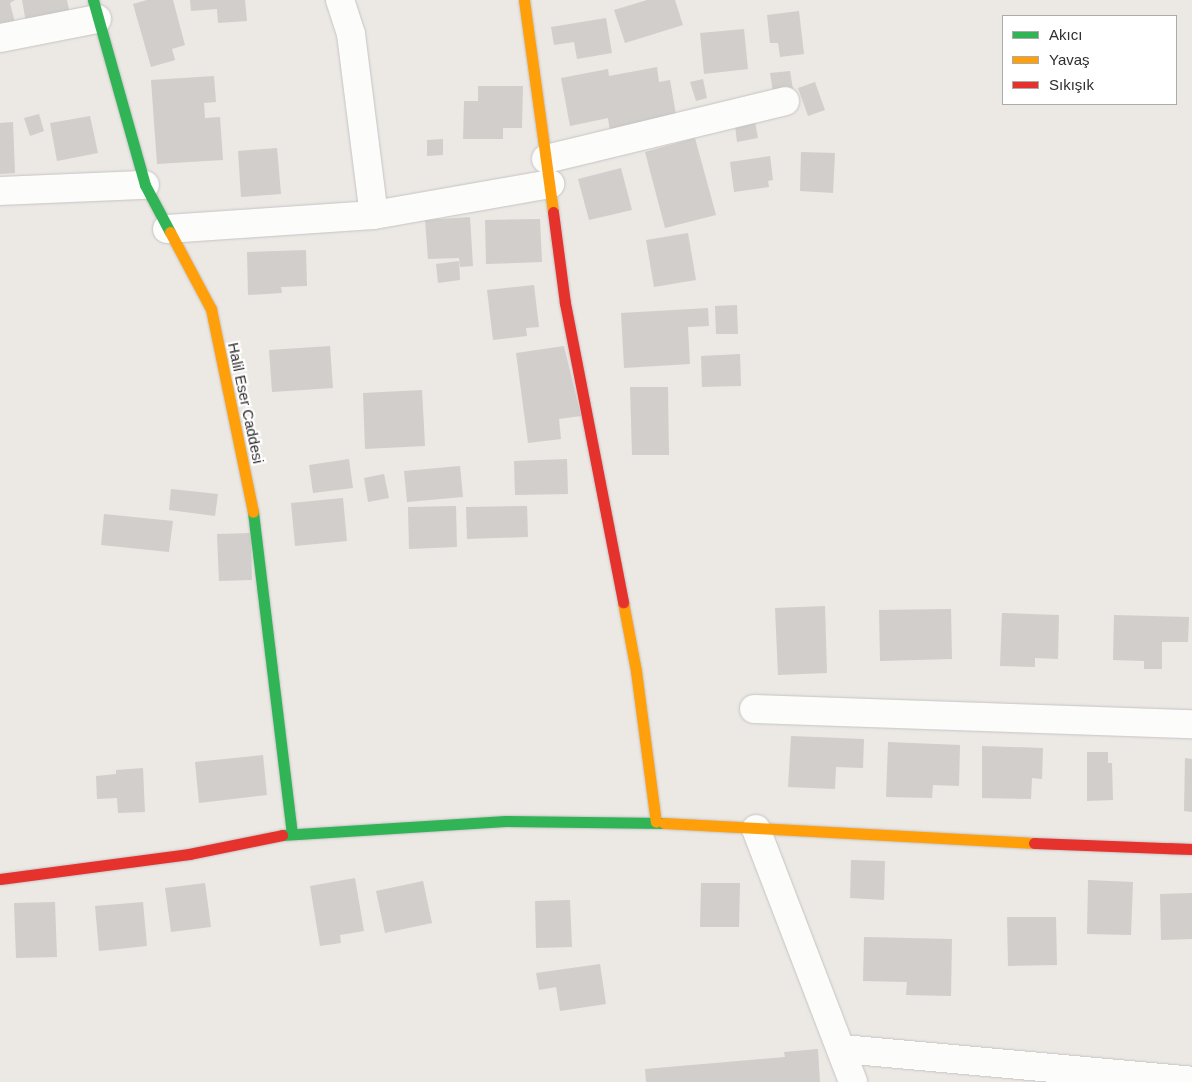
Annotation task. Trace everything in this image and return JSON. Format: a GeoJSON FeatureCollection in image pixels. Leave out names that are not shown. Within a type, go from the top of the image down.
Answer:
{"type":"FeatureCollection","features":[{"type":"Feature","properties":{"kind":"street"},"geometry":{"type":"LineString","coordinates":[[340,0],[351,34],[374,215]]}},
{"type":"Feature","properties":{"kind":"street"},"geometry":{"type":"LineString","coordinates":[[524,0],[565,303],[636,670],[656,822]]}},
{"type":"Feature","properties":{"kind":"street"},"geometry":{"type":"LineString","coordinates":[[0,38],[95,9]]}},
{"type":"Feature","properties":{"kind":"street","name":"Halil Eser Caddesi"},"geometry":{"type":"LineString","coordinates":[[95,9],[145,185],[210,309],[255,522],[292,834]]}},
{"type":"Feature","properties":{"kind":"street"},"geometry":{"type":"LineString","coordinates":[[167,229],[374,215],[548,171],[785,101]]}},
{"type":"Feature","properties":{"kind":"street"},"geometry":{"type":"LineString","coordinates":[[0,191],[145,185]]}},
{"type":"Feature","properties":{"kind":"street"},"geometry":{"type":"LineString","coordinates":[[754,709],[1192,724]]}},
{"type":"Feature","properties":{"kind":"street"},"geometry":{"type":"LineString","coordinates":[[0,879],[189,854],[292,834],[506,821],[656,822],[756,829],[1192,849]]}},
{"type":"Feature","properties":{"kind":"street"},"geometry":{"type":"LineString","coordinates":[[756,829],[843,1049],[854,1082]]}},
{"type":"Feature","properties":{"kind":"street"},"geometry":{"type":"LineString","coordinates":[[843,1049],[1192,1080]]}},
{"type":"Feature","properties":{"kind":"building"},"geometry":{"type":"Polygon","coordinates":[[[0,0],[15,0],[10,3],[17,31],[0,36],[0,0]]]}},
{"type":"Feature","properties":{"kind":"building"},"geometry":{"type":"Polygon","coordinates":[[[22,0],[67,0],[71,19],[27,28],[22,0]]]}},
{"type":"Feature","properties":{"kind":"building"},"geometry":{"type":"Polygon","coordinates":[[[147,0],[173,0],[185,45],[172,49],[175,60],[151,67],[133,4],[147,0]]]}},
{"type":"Feature","properties":{"kind":"building"},"geometry":{"type":"Polygon","coordinates":[[[190,0],[245,0],[247,21],[218,23],[217,9],[191,11],[190,0]]]}},
{"type":"Feature","properties":{"kind":"building"},"geometry":{"type":"Polygon","coordinates":[[[647,0],[675,0],[683,25],[625,43],[614,10],[647,0]]]}},
{"type":"Feature","properties":{"kind":"building"},"geometry":{"type":"Polygon","coordinates":[[[799,11],[804,54],[780,57],[778,43],[770,43],[767,15],[799,11]]]}},
{"type":"Feature","properties":{"kind":"building"},"geometry":{"type":"Polygon","coordinates":[[[606,18],[612,53],[577,59],[574,42],[554,45],[551,27],[606,18]]]}},
{"type":"Feature","properties":{"kind":"building"},"geometry":{"type":"Polygon","coordinates":[[[744,29],[748,69],[704,74],[700,33],[744,29]]]}},
{"type":"Feature","properties":{"kind":"building"},"geometry":{"type":"Polygon","coordinates":[[[657,67],[659,82],[670,80],[678,126],[611,138],[608,118],[570,126],[561,78],[608,69],[609,76],[657,67]]]}},
{"type":"Feature","properties":{"kind":"building"},"geometry":{"type":"Polygon","coordinates":[[[790,71],[793,89],[773,92],[770,73],[790,71]]]}},
{"type":"Feature","properties":{"kind":"building"},"geometry":{"type":"Polygon","coordinates":[[[214,76],[216,102],[204,103],[205,118],[220,117],[223,160],[157,164],[151,80],[214,76]]]}},
{"type":"Feature","properties":{"kind":"building"},"geometry":{"type":"Polygon","coordinates":[[[703,79],[707,98],[696,101],[690,82],[703,79]]]}},
{"type":"Feature","properties":{"kind":"building"},"geometry":{"type":"Polygon","coordinates":[[[815,82],[825,110],[808,116],[798,88],[815,82]]]}},
{"type":"Feature","properties":{"kind":"building"},"geometry":{"type":"Polygon","coordinates":[[[478,86],[523,86],[522,128],[503,128],[503,139],[463,139],[464,101],[478,101],[478,86]]]}},
{"type":"Feature","properties":{"kind":"building"},"geometry":{"type":"Polygon","coordinates":[[[39,114],[44,131],[30,136],[24,118],[39,114]]]}},
{"type":"Feature","properties":{"kind":"building"},"geometry":{"type":"Polygon","coordinates":[[[90,116],[98,153],[57,161],[50,123],[90,116]]]}},
{"type":"Feature","properties":{"kind":"building"},"geometry":{"type":"Polygon","coordinates":[[[13,122],[15,173],[0,174],[0,123],[13,122]]]}},
{"type":"Feature","properties":{"kind":"building"},"geometry":{"type":"Polygon","coordinates":[[[755,122],[758,138],[737,142],[735,125],[755,122]]]}},
{"type":"Feature","properties":{"kind":"building"},"geometry":{"type":"Polygon","coordinates":[[[695,138],[716,215],[665,228],[645,152],[695,138]]]}},
{"type":"Feature","properties":{"kind":"building"},"geometry":{"type":"Polygon","coordinates":[[[443,139],[443,155],[427,156],[427,140],[443,139]]]}},
{"type":"Feature","properties":{"kind":"building"},"geometry":{"type":"Polygon","coordinates":[[[277,148],[281,194],[241,197],[238,151],[277,148]]]}},
{"type":"Feature","properties":{"kind":"building"},"geometry":{"type":"Polygon","coordinates":[[[801,152],[835,153],[833,193],[800,191],[801,152]]]}},
{"type":"Feature","properties":{"kind":"building"},"geometry":{"type":"Polygon","coordinates":[[[770,156],[773,180],[768,181],[769,187],[734,192],[730,162],[770,156]]]}},
{"type":"Feature","properties":{"kind":"building"},"geometry":{"type":"Polygon","coordinates":[[[621,168],[632,210],[589,220],[578,179],[621,168]]]}},
{"type":"Feature","properties":{"kind":"building"},"geometry":{"type":"Polygon","coordinates":[[[470,217],[473,266],[460,267],[459,258],[428,259],[425,220],[470,217]]]}},
{"type":"Feature","properties":{"kind":"building"},"geometry":{"type":"Polygon","coordinates":[[[540,219],[542,262],[486,264],[485,220],[540,219]]]}},
{"type":"Feature","properties":{"kind":"building"},"geometry":{"type":"Polygon","coordinates":[[[688,233],[696,280],[654,287],[646,240],[688,233]]]}},
{"type":"Feature","properties":{"kind":"building"},"geometry":{"type":"Polygon","coordinates":[[[306,250],[307,286],[281,287],[282,293],[248,295],[247,252],[306,250]]]}},
{"type":"Feature","properties":{"kind":"building"},"geometry":{"type":"Polygon","coordinates":[[[459,261],[460,280],[438,283],[436,264],[459,261]]]}},
{"type":"Feature","properties":{"kind":"building"},"geometry":{"type":"Polygon","coordinates":[[[534,285],[539,327],[526,328],[527,336],[493,340],[487,290],[534,285]]]}},
{"type":"Feature","properties":{"kind":"building"},"geometry":{"type":"Polygon","coordinates":[[[737,305],[738,334],[716,334],[715,306],[737,305]]]}},
{"type":"Feature","properties":{"kind":"building"},"geometry":{"type":"Polygon","coordinates":[[[708,308],[709,326],[688,327],[690,364],[624,368],[621,313],[708,308]]]}},
{"type":"Feature","properties":{"kind":"building"},"geometry":{"type":"Polygon","coordinates":[[[330,346],[333,388],[272,392],[269,350],[330,346]]]}},
{"type":"Feature","properties":{"kind":"building"},"geometry":{"type":"Polygon","coordinates":[[[564,346],[581,416],[559,419],[561,439],[528,443],[516,353],[564,346]]]}},
{"type":"Feature","properties":{"kind":"building"},"geometry":{"type":"Polygon","coordinates":[[[740,354],[741,386],[702,387],[701,356],[740,354]]]}},
{"type":"Feature","properties":{"kind":"building"},"geometry":{"type":"Polygon","coordinates":[[[630,387],[668,387],[669,455],[632,455],[630,387]]]}},
{"type":"Feature","properties":{"kind":"building"},"geometry":{"type":"Polygon","coordinates":[[[422,390],[425,446],[365,449],[363,393],[422,390]]]}},
{"type":"Feature","properties":{"kind":"building"},"geometry":{"type":"Polygon","coordinates":[[[349,459],[353,488],[313,493],[309,465],[349,459]]]}},
{"type":"Feature","properties":{"kind":"building"},"geometry":{"type":"Polygon","coordinates":[[[567,459],[568,494],[515,495],[514,461],[567,459]]]}},
{"type":"Feature","properties":{"kind":"building"},"geometry":{"type":"Polygon","coordinates":[[[460,466],[463,497],[407,502],[404,471],[460,466]]]}},
{"type":"Feature","properties":{"kind":"building"},"geometry":{"type":"Polygon","coordinates":[[[384,474],[389,498],[368,502],[364,478],[384,474]]]}},
{"type":"Feature","properties":{"kind":"building"},"geometry":{"type":"Polygon","coordinates":[[[171,489],[218,494],[215,516],[169,510],[171,489]]]}},
{"type":"Feature","properties":{"kind":"building"},"geometry":{"type":"Polygon","coordinates":[[[343,498],[347,541],[295,546],[291,503],[343,498]]]}},
{"type":"Feature","properties":{"kind":"building"},"geometry":{"type":"Polygon","coordinates":[[[456,506],[457,547],[409,549],[408,507],[456,506]]]}},
{"type":"Feature","properties":{"kind":"building"},"geometry":{"type":"Polygon","coordinates":[[[527,506],[528,537],[467,539],[466,507],[527,506]]]}},
{"type":"Feature","properties":{"kind":"building"},"geometry":{"type":"Polygon","coordinates":[[[104,514],[173,521],[169,552],[101,545],[104,514]]]}},
{"type":"Feature","properties":{"kind":"building"},"geometry":{"type":"Polygon","coordinates":[[[251,533],[252,580],[219,581],[217,534],[251,533]]]}},
{"type":"Feature","properties":{"kind":"building"},"geometry":{"type":"Polygon","coordinates":[[[825,606],[827,673],[778,675],[775,608],[825,606]]]}},
{"type":"Feature","properties":{"kind":"building"},"geometry":{"type":"Polygon","coordinates":[[[951,609],[952,659],[880,661],[879,610],[951,609]]]}},
{"type":"Feature","properties":{"kind":"building"},"geometry":{"type":"Polygon","coordinates":[[[1002,613],[1059,615],[1058,659],[1035,658],[1035,667],[1000,666],[1002,613]]]}},
{"type":"Feature","properties":{"kind":"building"},"geometry":{"type":"Polygon","coordinates":[[[1114,615],[1189,617],[1188,642],[1162,642],[1162,669],[1144,669],[1144,661],[1113,660],[1114,615]]]}},
{"type":"Feature","properties":{"kind":"building"},"geometry":{"type":"Polygon","coordinates":[[[791,736],[864,739],[863,768],[836,767],[835,789],[788,787],[791,736]]]}},
{"type":"Feature","properties":{"kind":"building"},"geometry":{"type":"Polygon","coordinates":[[[888,742],[960,745],[959,786],[933,785],[932,798],[886,797],[888,742]]]}},
{"type":"Feature","properties":{"kind":"building"},"geometry":{"type":"Polygon","coordinates":[[[982,746],[1043,748],[1042,779],[1032,778],[1031,799],[982,798],[982,746]]]}},
{"type":"Feature","properties":{"kind":"building"},"geometry":{"type":"Polygon","coordinates":[[[1087,752],[1108,752],[1108,763],[1112,763],[1113,800],[1087,801],[1087,752]]]}},
{"type":"Feature","properties":{"kind":"building"},"geometry":{"type":"Polygon","coordinates":[[[263,755],[267,795],[199,803],[195,762],[263,755]]]}},
{"type":"Feature","properties":{"kind":"building"},"geometry":{"type":"Polygon","coordinates":[[[1185,758],[1192,759],[1192,812],[1184,811],[1185,758]]]}},
{"type":"Feature","properties":{"kind":"building"},"geometry":{"type":"Polygon","coordinates":[[[143,768],[145,812],[118,813],[117,798],[97,799],[96,776],[116,774],[116,770],[143,768]]]}},
{"type":"Feature","properties":{"kind":"building"},"geometry":{"type":"Polygon","coordinates":[[[851,860],[885,861],[884,900],[850,898],[851,860]]]}},
{"type":"Feature","properties":{"kind":"building"},"geometry":{"type":"Polygon","coordinates":[[[355,878],[364,931],[340,935],[341,943],[320,946],[310,886],[355,878]]]}},
{"type":"Feature","properties":{"kind":"building"},"geometry":{"type":"Polygon","coordinates":[[[1088,880],[1133,882],[1131,935],[1087,934],[1088,880]]]}},
{"type":"Feature","properties":{"kind":"building"},"geometry":{"type":"Polygon","coordinates":[[[423,881],[432,923],[385,933],[376,891],[423,881]]]}},
{"type":"Feature","properties":{"kind":"building"},"geometry":{"type":"Polygon","coordinates":[[[205,883],[211,927],[171,932],[165,888],[205,883]]]}},
{"type":"Feature","properties":{"kind":"building"},"geometry":{"type":"Polygon","coordinates":[[[701,883],[740,883],[739,927],[700,927],[701,883]]]}},
{"type":"Feature","properties":{"kind":"building"},"geometry":{"type":"Polygon","coordinates":[[[1192,893],[1192,939],[1161,940],[1160,894],[1192,893]]]}},
{"type":"Feature","properties":{"kind":"building"},"geometry":{"type":"Polygon","coordinates":[[[570,900],[572,947],[536,948],[535,901],[570,900]]]}},
{"type":"Feature","properties":{"kind":"building"},"geometry":{"type":"Polygon","coordinates":[[[55,902],[57,957],[16,958],[14,903],[55,902]]]}},
{"type":"Feature","properties":{"kind":"building"},"geometry":{"type":"Polygon","coordinates":[[[143,902],[147,946],[99,951],[95,906],[143,902]]]}},
{"type":"Feature","properties":{"kind":"building"},"geometry":{"type":"Polygon","coordinates":[[[1007,917],[1056,917],[1057,965],[1008,966],[1007,917]]]}},
{"type":"Feature","properties":{"kind":"building"},"geometry":{"type":"Polygon","coordinates":[[[864,937],[952,939],[951,996],[906,995],[907,982],[863,981],[864,937]]]}},
{"type":"Feature","properties":{"kind":"building"},"geometry":{"type":"Polygon","coordinates":[[[600,964],[606,1004],[560,1011],[556,987],[539,990],[536,973],[600,964]]]}},
{"type":"Feature","properties":{"kind":"building"},"geometry":{"type":"Polygon","coordinates":[[[818,1049],[820,1082],[646,1082],[645,1069],[785,1057],[784,1052],[818,1049]]]}},
{"type":"Feature","properties":{"kind":"traffic: fast"},"geometry":{"type":"LineString","coordinates":[[93,0],[145,185],[170,232]]}},
{"type":"Feature","properties":{"kind":"traffic: fast"},"geometry":{"type":"LineString","coordinates":[[253,512],[292,833]]}},
{"type":"Feature","properties":{"kind":"traffic: fast"},"geometry":{"type":"LineString","coordinates":[[282,835],[506,821],[664,823]]}},
{"type":"Feature","properties":{"kind":"traffic: slow"},"geometry":{"type":"LineString","coordinates":[[524,0],[553,212]]}},
{"type":"Feature","properties":{"kind":"traffic: slow"},"geometry":{"type":"LineString","coordinates":[[170,232],[211,309],[253,512]]}},
{"type":"Feature","properties":{"kind":"traffic: slow"},"geometry":{"type":"LineString","coordinates":[[623,602],[636,671],[656,822]]}},
{"type":"Feature","properties":{"kind":"traffic: slow"},"geometry":{"type":"LineString","coordinates":[[664,823],[1034,843]]}},
{"type":"Feature","properties":{"kind":"traffic: jam"},"geometry":{"type":"LineString","coordinates":[[553,212],[565,303],[623,602]]}},
{"type":"Feature","properties":{"kind":"traffic: jam"},"geometry":{"type":"LineString","coordinates":[[0,879],[189,854],[282,835]]}},
{"type":"Feature","properties":{"kind":"traffic: jam"},"geometry":{"type":"LineString","coordinates":[[1034,843],[1192,849]]}}]}
